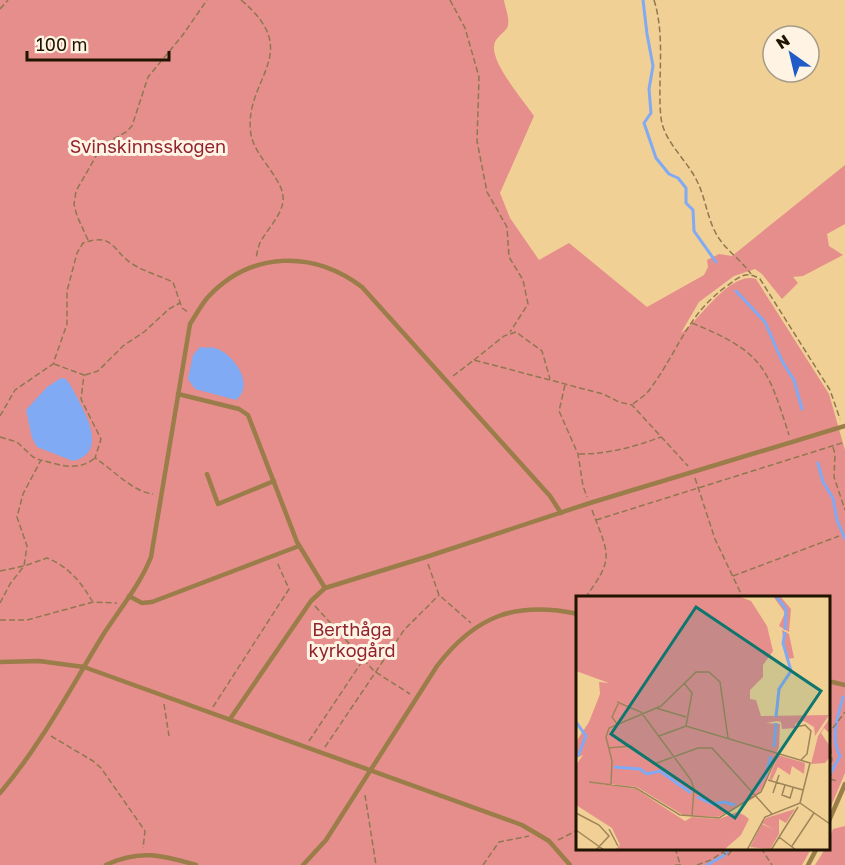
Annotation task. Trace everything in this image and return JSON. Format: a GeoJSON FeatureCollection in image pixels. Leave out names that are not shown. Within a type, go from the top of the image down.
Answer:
{"type":"FeatureCollection","features":[{"type":"Feature","properties":{"kind":"lane"},"geometry":{"type":"LineString","coordinates":[[0,793],[24,766],[123,604],[146,572],[151,557],[188,331],[212,294],[236,274],[254,265],[278,261],[324,266],[346,276],[362,287],[550,496],[561,513]]}},
{"type":"Feature","properties":{"kind":"lane"},"geometry":{"type":"LineString","coordinates":[[178,394],[246,413],[254,426],[299,546],[325,588]]}},
{"type":"Feature","properties":{"kind":"lane"},"geometry":{"type":"LineString","coordinates":[[230,719],[311,601],[325,588],[590,503],[844,426],[845,434]]}},
{"type":"Feature","properties":{"kind":"lane"},"geometry":{"type":"LineString","coordinates":[[207,474],[218,504],[274,482]]}},
{"type":"Feature","properties":{"kind":"lane"},"geometry":{"type":"LineString","coordinates":[[129,596],[142,603],[152,602],[299,546]]}},
{"type":"Feature","properties":{"kind":"lane"},"geometry":{"type":"LineString","coordinates":[[303,865],[323,845],[448,652],[476,628],[497,617],[524,610],[548,609],[576,614]]}},
{"type":"Feature","properties":{"kind":"lane"},"geometry":{"type":"LineString","coordinates":[[0,662],[39,661],[84,667],[522,825],[553,845],[570,865]]}},
{"type":"Feature","properties":{"kind":"lane"},"geometry":{"type":"LineString","coordinates":[[830,682],[845,686]]}},
{"type":"Feature","properties":{"kind":"lane"},"geometry":{"type":"LineString","coordinates":[[830,818],[845,784]]}},
{"type":"Feature","properties":{"kind":"lane"},"geometry":{"type":"LineString","coordinates":[[808,865],[816,850]]}},
{"type":"Feature","properties":{"kind":"lane"},"geometry":{"type":"LineString","coordinates":[[106,865],[142,854],[166,857],[196,865]]}},
{"type":"Feature","properties":{"kind":"path"},"geometry":{"type":"LineString","coordinates":[[0,9],[8,0]]}},
{"type":"Feature","properties":{"kind":"path"},"geometry":{"type":"LineString","coordinates":[[89,241],[77,216],[74,204],[76,191],[99,151],[132,126],[148,77],[182,36],[207,0]]}},
{"type":"Feature","properties":{"kind":"path"},"geometry":{"type":"LineString","coordinates":[[241,0],[252,9],[266,27],[271,44],[269,61],[250,115],[251,136],[284,195],[281,208],[260,243],[254,265]]}},
{"type":"Feature","properties":{"kind":"path"},"geometry":{"type":"LineString","coordinates":[[447,380],[510,333],[528,304],[523,280],[509,257],[507,227],[487,192],[477,141],[479,77],[465,28],[450,0]]}},
{"type":"Feature","properties":{"kind":"path"},"geometry":{"type":"LineString","coordinates":[[654,0],[659,34],[661,120],[668,139],[686,161],[698,183],[716,235],[727,251],[742,262],[752,275],[760,279],[830,390],[844,426]]}},
{"type":"Feature","properties":{"kind":"path"},"geometry":{"type":"LineString","coordinates":[[0,416],[15,390],[53,364],[67,324],[67,291],[77,253],[83,243],[96,239],[107,241],[133,264],[173,282],[182,309],[196,316]]}},
{"type":"Feature","properties":{"kind":"path"},"geometry":{"type":"LineString","coordinates":[[632,405],[650,389],[697,313],[719,291],[741,276],[752,275]]}},
{"type":"Feature","properties":{"kind":"path"},"geometry":{"type":"LineString","coordinates":[[53,364],[84,375],[98,371],[123,346],[144,332],[169,309],[181,303]]}},
{"type":"Feature","properties":{"kind":"path"},"geometry":{"type":"LineString","coordinates":[[691,323],[737,344],[758,362],[775,392],[790,442]]}},
{"type":"Feature","properties":{"kind":"path"},"geometry":{"type":"LineString","coordinates":[[510,333],[520,334],[542,351],[550,381]]}},
{"type":"Feature","properties":{"kind":"path"},"geometry":{"type":"LineString","coordinates":[[474,360],[565,384],[632,405],[693,471],[715,539],[742,596]]}},
{"type":"Feature","properties":{"kind":"path"},"geometry":{"type":"LineString","coordinates":[[0,437],[17,442],[33,457],[41,460],[76,468],[89,463],[95,458],[100,439],[81,399],[84,375]]}},
{"type":"Feature","properties":{"kind":"path"},"geometry":{"type":"LineString","coordinates":[[565,384],[559,411],[578,454],[583,486],[606,550],[607,561],[604,570],[586,596]]}},
{"type":"Feature","properties":{"kind":"path"},"geometry":{"type":"LineString","coordinates":[[578,454],[619,451],[661,437]]}},
{"type":"Feature","properties":{"kind":"path"},"geometry":{"type":"LineString","coordinates":[[596,520],[845,442]]}},
{"type":"Feature","properties":{"kind":"path"},"geometry":{"type":"LineString","coordinates":[[832,446],[835,454],[834,477],[845,510]]}},
{"type":"Feature","properties":{"kind":"path"},"geometry":{"type":"LineString","coordinates":[[95,458],[128,483],[145,492],[161,495]]}},
{"type":"Feature","properties":{"kind":"path"},"geometry":{"type":"LineString","coordinates":[[0,603],[10,584],[24,566],[27,546],[17,517],[23,494],[41,460]]}},
{"type":"Feature","properties":{"kind":"path"},"geometry":{"type":"LineString","coordinates":[[732,576],[839,536]]}},
{"type":"Feature","properties":{"kind":"path"},"geometry":{"type":"LineString","coordinates":[[210,712],[289,589],[275,556]]}},
{"type":"Feature","properties":{"kind":"path"},"geometry":{"type":"LineString","coordinates":[[426,557],[439,595],[476,628]]}},
{"type":"Feature","properties":{"kind":"path"},"geometry":{"type":"LineString","coordinates":[[0,571],[48,558],[57,562],[78,579],[93,602]]}},
{"type":"Feature","properties":{"kind":"path"},"geometry":{"type":"LineString","coordinates":[[321,753],[374,671],[404,630],[439,595]]}},
{"type":"Feature","properties":{"kind":"path"},"geometry":{"type":"LineString","coordinates":[[311,601],[374,671],[417,698]]}},
{"type":"Feature","properties":{"kind":"path"},"geometry":{"type":"LineString","coordinates":[[0,620],[27,620],[93,602],[123,604]]}},
{"type":"Feature","properties":{"kind":"path"},"geometry":{"type":"LineString","coordinates":[[304,747],[363,659]]}},
{"type":"Feature","properties":{"kind":"path"},"geometry":{"type":"LineString","coordinates":[[162,695],[169,736]]}},
{"type":"Feature","properties":{"kind":"path"},"geometry":{"type":"LineString","coordinates":[[830,732],[845,712]]}},
{"type":"Feature","properties":{"kind":"path"},"geometry":{"type":"LineString","coordinates":[[45,732],[93,761],[104,771],[145,831],[146,838],[142,854]]}},
{"type":"Feature","properties":{"kind":"path"},"geometry":{"type":"LineString","coordinates":[[830,741],[832,758],[830,767]]}},
{"type":"Feature","properties":{"kind":"path"},"geometry":{"type":"LineString","coordinates":[[830,780],[837,781]]}},
{"type":"Feature","properties":{"kind":"path"},"geometry":{"type":"LineString","coordinates":[[363,783],[376,865]]}},
{"type":"Feature","properties":{"kind":"path"},"geometry":{"type":"LineString","coordinates":[[553,845],[567,834],[576,831]]}},
{"type":"Feature","properties":{"kind":"path"},"geometry":{"type":"LineString","coordinates":[[483,865],[500,842],[538,834]]}},
{"type":"Feature","properties":{"kind":"path"},"geometry":{"type":"LineString","coordinates":[[697,865],[723,852],[727,856],[733,850]]}},
{"type":"Feature","properties":{"kind":"path"},"geometry":{"type":"LineString","coordinates":[[761,850],[772,865]]}},
{"type":"Feature","properties":{"kind":"path"},"geometry":{"type":"LineString","coordinates":[[675,865],[684,865]]}},
{"type":"Feature","properties":{"kind":"green space","name":"Berthåga kyrkogård"},"geometry":{"type":"Polygon","coordinates":[[[0,0],[504,0],[508,25],[495,41],[495,54],[503,73],[534,116],[500,193],[510,218],[539,260],[569,243],[647,307],[704,275],[708,267],[707,260],[719,254],[732,256],[845,165],[845,224],[827,234],[829,246],[843,255],[803,276],[793,277],[798,283],[782,299],[762,274],[755,269],[734,276],[699,302],[681,333],[726,289],[746,278],[756,279],[829,394],[845,450],[845,773],[830,809],[830,596],[576,596],[576,850],[810,850],[802,865],[0,865],[0,0]]]}},
{"type":"Feature","properties":{"kind":"green space"},"geometry":{"type":"Polygon","coordinates":[[[845,826],[845,865],[815,865],[824,850],[830,850],[830,836],[833,829],[845,826]]]}},
{"type":"Feature","properties":{"kind":"water"},"geometry":{"type":"Polygon","coordinates":[[[200,347],[222,351],[240,370],[244,386],[242,394],[236,400],[195,389],[188,379],[193,355],[200,347]]]}},
{"type":"Feature","properties":{"kind":"water"},"geometry":{"type":"Polygon","coordinates":[[[61,378],[66,379],[81,405],[92,439],[91,448],[85,456],[73,461],[37,447],[32,438],[26,410],[47,387],[61,378]]]}},
{"type":"Feature","properties":{"kind":"waterway"},"geometry":{"type":"LineString","coordinates":[[643,0],[653,66],[649,89],[651,113],[644,123],[656,158],[669,174],[678,178],[686,188],[686,203],[693,210],[694,231],[716,262]]}},
{"type":"Feature","properties":{"kind":"waterway"},"geometry":{"type":"LineString","coordinates":[[736,291],[765,322],[782,361],[794,380],[802,409]]}},
{"type":"Feature","properties":{"kind":"waterway"},"geometry":{"type":"LineString","coordinates":[[818,463],[823,482],[833,498],[837,520],[845,539]]}},
{"type":"Feature","properties":{"kind":"waterway"},"geometry":{"type":"LineString","coordinates":[[830,774],[840,756],[835,735],[843,697]]}},
{"type":"Feature","properties":{"kind":"waterway"},"geometry":{"type":"LineString","coordinates":[[707,865],[723,856],[728,850]]}},
{"type":"Feature","properties":{"kind":"park label","name":"Svinskinnsskogen"},"geometry":{"type":"Point","coordinates":[148,146]}}]}
